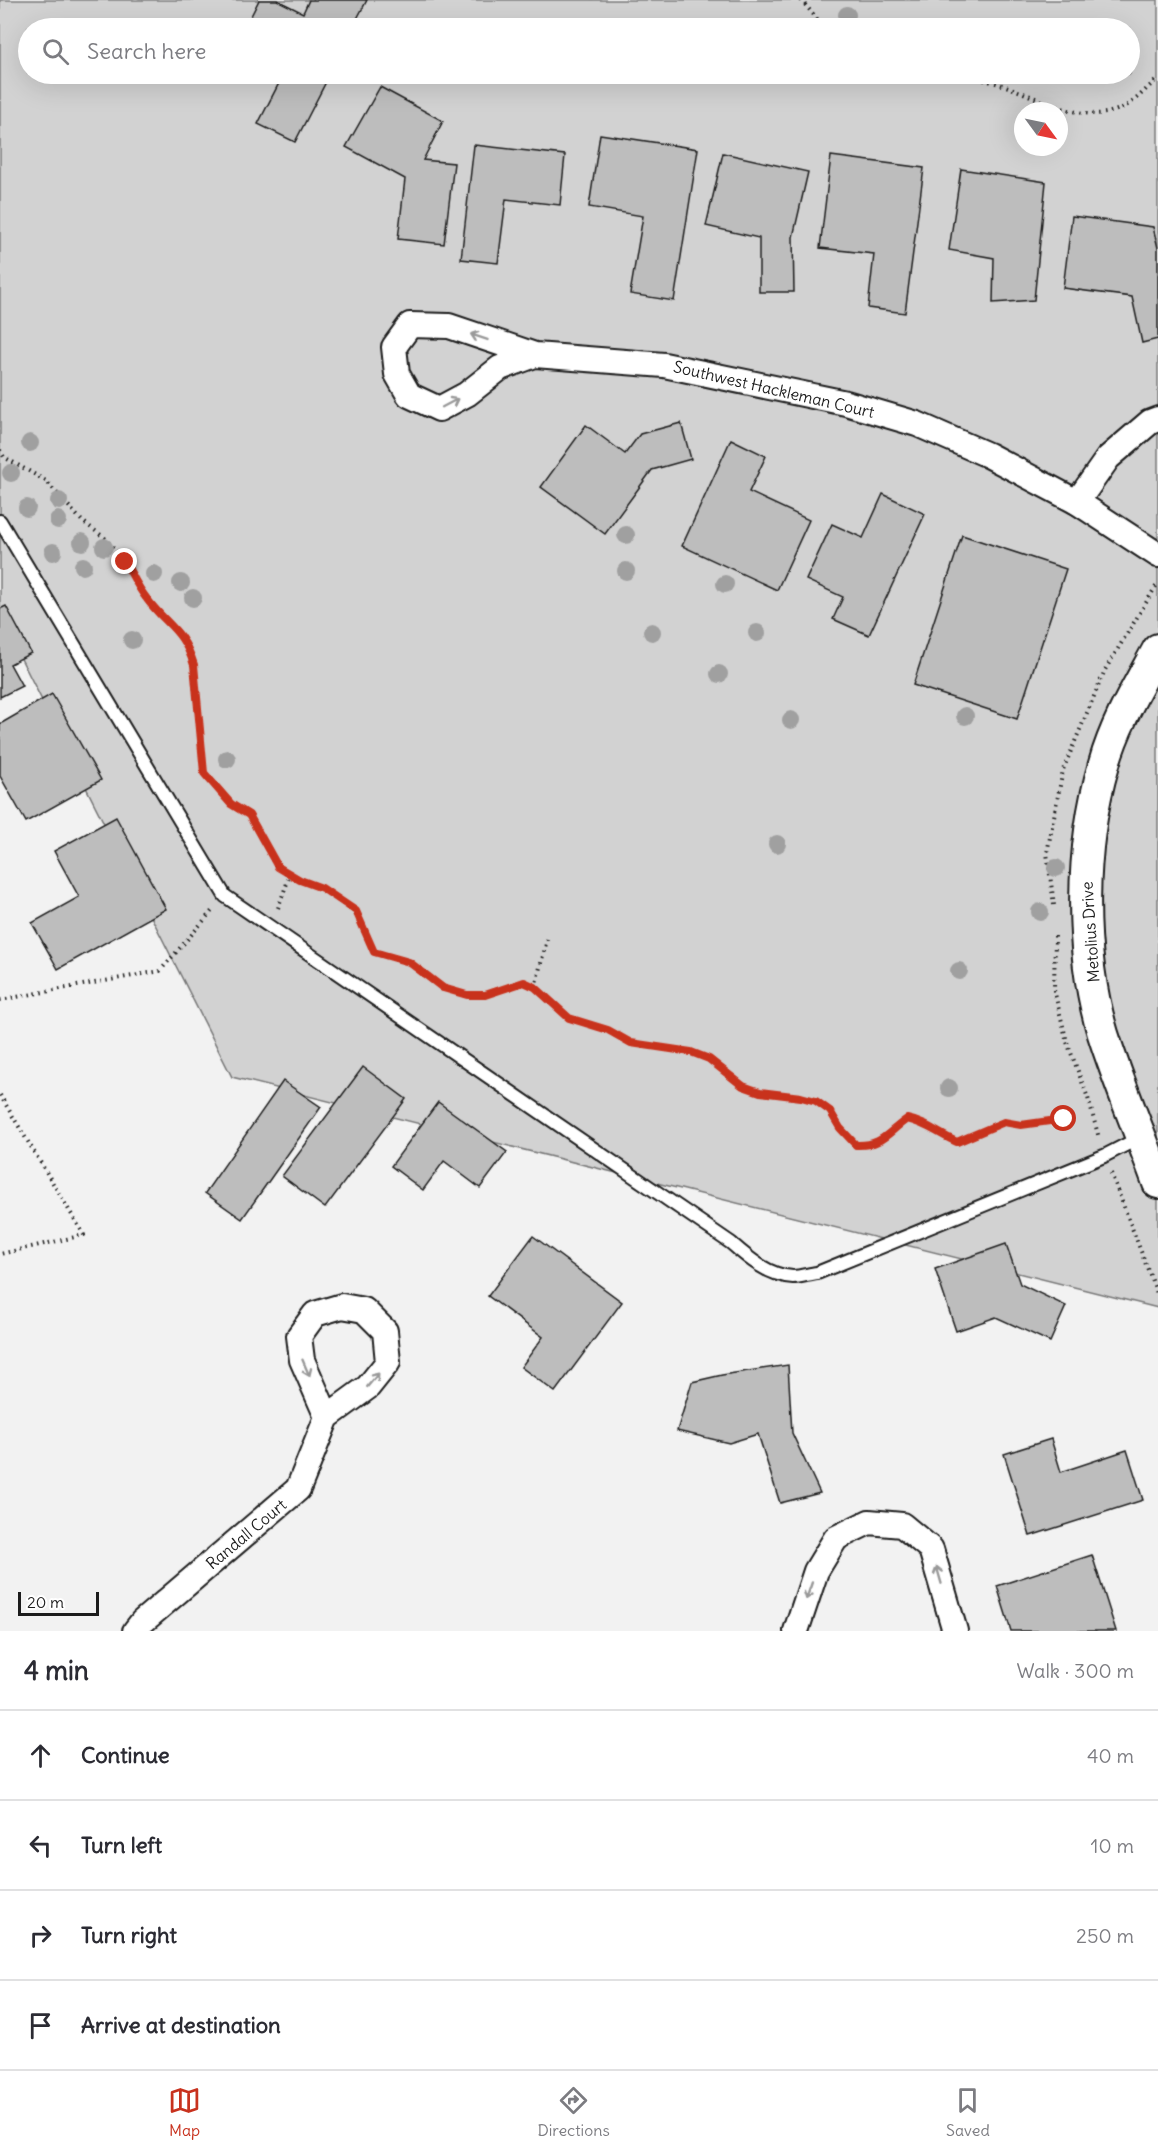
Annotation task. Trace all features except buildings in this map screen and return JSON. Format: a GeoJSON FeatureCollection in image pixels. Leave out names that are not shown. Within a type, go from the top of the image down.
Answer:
{"type":"FeatureCollection","features":[{"type":"Feature","properties":{"kind":"street","name":"Southwest Hackleman Court"},"geometry":{"type":"LineString","coordinates":[[535,355],[500,368],[466,394],[439,409],[409,395],[397,374],[394,347],[410,325],[449,326],[535,355],[664,365],[846,402],[917,424],[988,454],[1077,502],[1158,555]]}},
{"type":"Feature","properties":{"kind":"street"},"geometry":{"type":"LineString","coordinates":[[1077,502],[1108,458],[1150,422],[1158,419]]}},
{"type":"Feature","properties":{"kind":"street","name":"Metolius Drive"},"geometry":{"type":"LineString","coordinates":[[1158,649],[1129,701],[1104,764],[1090,831],[1085,898],[1089,969],[1103,1032],[1158,1183]]}},
{"type":"Feature","properties":{"kind":"street"},"geometry":{"type":"LineString","coordinates":[[342,1306],[364,1310],[385,1331],[388,1362],[368,1387],[327,1417],[302,1360],[299,1336],[315,1314],[342,1306]]}},
{"type":"Feature","properties":{"kind":"street","name":"Randall Court"},"geometry":{"type":"LineString","coordinates":[[135,1631],[142,1622],[298,1489],[327,1417]]}},
{"type":"Feature","properties":{"kind":"street"},"geometry":{"type":"LineString","coordinates":[[796,1631],[816,1571],[836,1538],[869,1522],[902,1525],[931,1549],[955,1631]]}},
{"type":"Feature","properties":{"kind":"lane"},"geometry":{"type":"LineString","coordinates":[[0,521],[225,896],[731,1243],[752,1261],[774,1272],[794,1277],[817,1273],[1104,1156],[1141,1137]]}},
{"type":"Feature","properties":{"kind":"path"},"geometry":{"type":"LineString","coordinates":[[801,0],[816,18]]}},
{"type":"Feature","properties":{"kind":"path"},"geometry":{"type":"LineString","coordinates":[[998,84],[1045,103],[1088,114],[1113,112],[1138,100],[1158,79]]}},
{"type":"Feature","properties":{"kind":"path"},"geometry":{"type":"LineString","coordinates":[[0,450],[4,457],[46,481],[82,521],[105,538],[125,562],[146,599],[180,635],[194,665],[204,773],[231,804],[249,815],[278,867],[290,875],[322,888],[356,911],[374,952],[409,962],[443,988],[467,995],[485,995],[524,982],[535,987],[569,1018],[608,1030],[631,1043],[691,1052],[709,1059],[743,1086],[760,1092],[816,1101],[830,1111],[840,1128],[856,1145],[870,1146],[883,1139],[907,1119],[922,1122],[940,1135],[957,1142],[1004,1122],[1021,1125],[1064,1119]]}},
{"type":"Feature","properties":{"kind":"path"},"geometry":{"type":"LineString","coordinates":[[270,928],[290,875]]}},
{"type":"Feature","properties":{"kind":"path"},"geometry":{"type":"LineString","coordinates":[[0,1000],[160,971],[225,896]]}},
{"type":"Feature","properties":{"kind":"path"},"geometry":{"type":"LineString","coordinates":[[535,987],[548,936]]}},
{"type":"Feature","properties":{"kind":"path"},"geometry":{"type":"LineString","coordinates":[[0,1095],[84,1235],[0,1254]]}},
{"type":"Feature","properties":{"kind":"shaded area"},"geometry":{"type":"Polygon","coordinates":[[[0,0],[1158,0],[1158,1308],[232,1077],[0,617],[0,0]]]}},
{"type":"Feature","properties":{"kind":"route"},"geometry":{"type":"LineString","coordinates":[[125,562],[146,599],[180,635],[188,648],[194,665],[204,773],[231,804],[249,815],[278,867],[300,880],[322,888],[356,911],[374,952],[409,962],[443,988],[467,995],[485,995],[524,982],[535,987],[569,1018],[608,1030],[631,1043],[691,1052],[709,1059],[743,1086],[760,1092],[816,1101],[830,1111],[840,1128],[856,1145],[870,1146],[883,1139],[907,1119],[922,1122],[940,1135],[957,1142],[1004,1122],[1021,1125],[1064,1119]]}}]}
